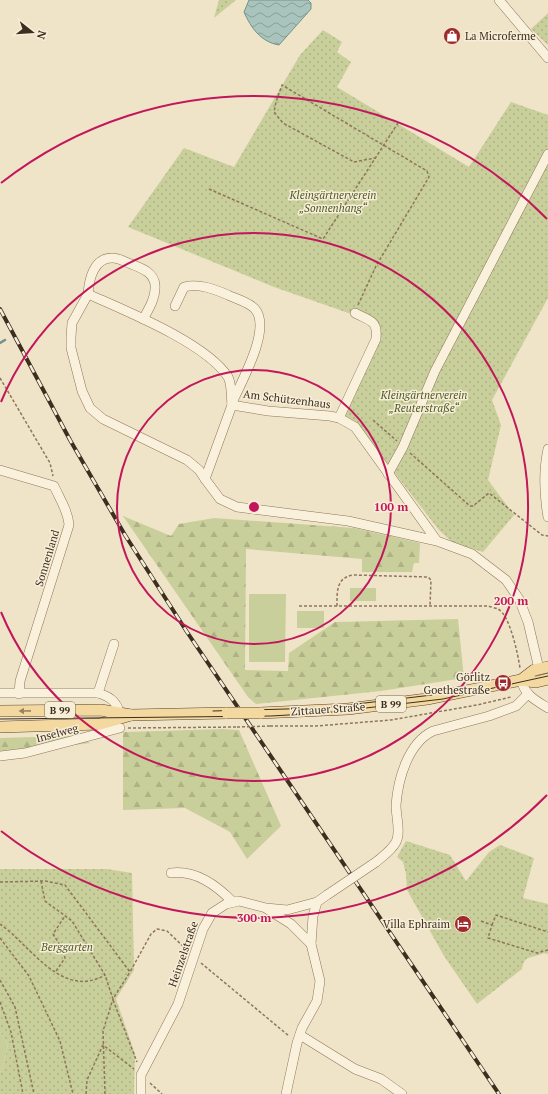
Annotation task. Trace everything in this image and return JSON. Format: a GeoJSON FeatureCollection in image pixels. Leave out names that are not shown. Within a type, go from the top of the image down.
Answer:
{"type":"FeatureCollection","features":[{"type":"Feature","properties":{"kind":"main road","name":"Zittauer Straße"},"geometry":{"type":"LineString","coordinates":[[0,727],[100,724],[120,720],[132,715],[260,713],[348,709],[428,699],[521,680],[544,668]]}},
{"type":"Feature","properties":{"kind":"main road","name":"Zittauer Straße"},"geometry":{"type":"LineString","coordinates":[[521,680],[536,682],[548,679]]}},
{"type":"Feature","properties":{"kind":"main road","name":"Zittauer Straße"},"geometry":{"type":"LineString","coordinates":[[0,711],[101,710],[120,720]]}},
{"type":"Feature","properties":{"kind":"street"},"geometry":{"type":"LineString","coordinates":[[499,0],[548,58]]}},
{"type":"Feature","properties":{"kind":"street"},"geometry":{"type":"LineString","coordinates":[[388,474],[403,447],[436,371],[548,154]]}},
{"type":"Feature","properties":{"kind":"street"},"geometry":{"type":"LineString","coordinates":[[143,319],[152,302],[155,284],[152,277],[143,269],[116,258],[106,259],[99,262],[90,281],[88,294],[72,323],[70,337],[71,348],[82,391],[90,408],[103,419],[187,460],[199,470],[220,499],[238,507],[348,521],[437,541],[472,554],[506,580],[519,599],[544,668]]}},
{"type":"Feature","properties":{"kind":"street"},"geometry":{"type":"LineString","coordinates":[[175,306],[184,287],[206,287],[249,305],[258,315],[261,327],[259,340],[232,405]]}},
{"type":"Feature","properties":{"kind":"street"},"geometry":{"type":"LineString","coordinates":[[88,294],[143,319],[206,355],[229,378],[232,405]]}},
{"type":"Feature","properties":{"kind":"street"},"geometry":{"type":"LineString","coordinates":[[339,418],[376,339],[377,329],[374,322],[355,313]]}},
{"type":"Feature","properties":{"kind":"street","name":"Am Schützenhaus"},"geometry":{"type":"LineString","coordinates":[[205,479],[232,405],[268,411],[339,418],[355,427],[363,436],[388,474],[437,541]]}},
{"type":"Feature","properties":{"kind":"street"},"geometry":{"type":"LineString","coordinates":[[548,449],[544,488],[548,517]]}},
{"type":"Feature","properties":{"kind":"street"},"geometry":{"type":"LineString","coordinates":[[0,470],[54,486]]}},
{"type":"Feature","properties":{"kind":"street","name":"Sonnenland"},"geometry":{"type":"LineString","coordinates":[[19,694],[20,681],[69,525],[68,514],[54,486]]}},
{"type":"Feature","properties":{"kind":"street"},"geometry":{"type":"LineString","coordinates":[[98,693],[114,644]]}},
{"type":"Feature","properties":{"kind":"street"},"geometry":{"type":"LineString","coordinates":[[521,680],[525,697]]}},
{"type":"Feature","properties":{"kind":"street"},"geometry":{"type":"LineString","coordinates":[[0,693],[98,693],[111,697],[120,720]]}},
{"type":"Feature","properties":{"kind":"street"},"geometry":{"type":"LineString","coordinates":[[525,697],[548,708]]}},
{"type":"Feature","properties":{"kind":"street"},"geometry":{"type":"LineString","coordinates":[[171,873],[187,873],[198,876],[213,884],[233,902],[247,902],[266,908],[287,910],[317,902],[376,862],[389,852],[396,842],[396,805],[400,784],[408,759],[418,742],[426,734],[489,716],[516,706],[525,697]]}},
{"type":"Feature","properties":{"kind":"street","name":"Inselweg"},"geometry":{"type":"LineString","coordinates":[[0,756],[25,753],[120,720]]}},
{"type":"Feature","properties":{"kind":"street","name":"Heinzelstraße"},"geometry":{"type":"LineString","coordinates":[[141,1094],[141,1075],[178,1004],[203,929],[212,913],[218,908],[233,902]]}},
{"type":"Feature","properties":{"kind":"street"},"geometry":{"type":"LineString","coordinates":[[286,1094],[298,1039],[317,1001],[319,988],[318,969],[311,944],[312,923],[317,902]]}},
{"type":"Feature","properties":{"kind":"street"},"geometry":{"type":"LineString","coordinates":[[266,908],[290,924],[311,944]]}},
{"type":"Feature","properties":{"kind":"street"},"geometry":{"type":"LineString","coordinates":[[298,1039],[355,1069],[381,1080],[402,1094]]}},
{"type":"Feature","properties":{"kind":"path"},"geometry":{"type":"LineString","coordinates":[[355,313],[376,266],[429,177],[427,172],[282,85],[274,112],[283,123],[354,162],[375,158]]}},
{"type":"Feature","properties":{"kind":"path"},"geometry":{"type":"LineString","coordinates":[[209,189],[323,239],[398,123]]}},
{"type":"Feature","properties":{"kind":"path"},"geometry":{"type":"LineString","coordinates":[[0,378],[50,463],[54,486]]}},
{"type":"Feature","properties":{"kind":"path"},"geometry":{"type":"LineString","coordinates":[[373,420],[470,506],[473,506],[489,493],[542,535],[548,536]]}},
{"type":"Feature","properties":{"kind":"path"},"geometry":{"type":"LineString","coordinates":[[337,606],[336,592],[340,582],[346,576],[354,575],[428,577],[431,580],[430,606]]}},
{"type":"Feature","properties":{"kind":"path"},"geometry":{"type":"LineString","coordinates":[[299,606],[488,606],[499,609],[506,618],[509,626],[519,661],[521,680]]}},
{"type":"Feature","properties":{"kind":"path"},"geometry":{"type":"LineString","coordinates":[[120,720],[237,727],[316,726],[391,720],[477,705],[517,696],[525,697]]}},
{"type":"Feature","properties":{"kind":"path"},"geometry":{"type":"LineString","coordinates":[[0,882],[41,881],[65,885],[130,972]]}},
{"type":"Feature","properties":{"kind":"path"},"geometry":{"type":"LineString","coordinates":[[41,881],[45,901],[72,922],[105,975],[141,1075]]}},
{"type":"Feature","properties":{"kind":"path"},"geometry":{"type":"LineString","coordinates":[[548,932],[496,915],[488,938],[537,953],[548,950]]}},
{"type":"Feature","properties":{"kind":"path"},"geometry":{"type":"LineString","coordinates":[[56,971],[65,958],[58,940],[53,934],[65,916]]}},
{"type":"Feature","properties":{"kind":"path"},"geometry":{"type":"LineString","coordinates":[[481,921],[492,925]]}},
{"type":"Feature","properties":{"kind":"path"},"geometry":{"type":"LineString","coordinates":[[0,924],[10,931],[22,945],[45,965],[70,981],[94,981],[105,975]]}},
{"type":"Feature","properties":{"kind":"path"},"geometry":{"type":"LineString","coordinates":[[105,1094],[103,1031],[113,999],[151,934],[157,929],[167,931],[194,957],[298,1039]]}},
{"type":"Feature","properties":{"kind":"path"},"geometry":{"type":"LineString","coordinates":[[0,938],[29,976],[60,1041],[74,1094]]}},
{"type":"Feature","properties":{"kind":"path"},"geometry":{"type":"LineString","coordinates":[[0,980],[15,1007],[34,1094]]}},
{"type":"Feature","properties":{"kind":"path"},"geometry":{"type":"LineString","coordinates":[[0,1002],[11,1032],[23,1094]]}},
{"type":"Feature","properties":{"kind":"path"},"geometry":{"type":"LineString","coordinates":[[103,1045],[162,1094]]}},
{"type":"Feature","properties":{"kind":"path"},"geometry":{"type":"LineString","coordinates":[[86,1094],[87,1080],[103,1045]]}},
{"type":"Feature","properties":{"kind":"green space"},"geometry":{"type":"Polygon","coordinates":[[[219,0],[236,0],[214,18],[219,0]]]}},
{"type":"Feature","properties":{"kind":"green space"},"geometry":{"type":"Polygon","coordinates":[[[548,13],[548,45],[531,29],[548,13]]]}},
{"type":"Feature","properties":{"kind":"green space"},"geometry":{"type":"Polygon","coordinates":[[[323,30],[342,42],[337,52],[351,62],[337,87],[469,167],[511,102],[548,115],[548,298],[492,400],[501,425],[488,480],[514,515],[483,552],[452,542],[439,530],[362,431],[342,414],[377,339],[374,322],[274,287],[128,227],[184,148],[234,167],[300,55],[323,30]]]}},
{"type":"Feature","properties":{"kind":"green space"},"geometry":{"type":"Polygon","coordinates":[[[123,516],[171,536],[179,524],[214,518],[354,528],[420,543],[419,563],[414,563],[412,572],[362,572],[362,559],[246,549],[245,670],[288,671],[289,653],[335,622],[458,619],[464,678],[381,691],[256,704],[248,697],[123,516]]]}},
{"type":"Feature","properties":{"kind":"green space"},"geometry":{"type":"Polygon","coordinates":[[[350,588],[376,588],[376,601],[350,601],[350,588]]]}},
{"type":"Feature","properties":{"kind":"green space"},"geometry":{"type":"Polygon","coordinates":[[[249,594],[286,594],[285,662],[249,662],[249,594]]]}},
{"type":"Feature","properties":{"kind":"green space"},"geometry":{"type":"Polygon","coordinates":[[[297,611],[324,611],[324,628],[297,628],[297,611]]]}},
{"type":"Feature","properties":{"kind":"green space"},"geometry":{"type":"Polygon","coordinates":[[[223,729],[239,730],[281,826],[247,859],[230,832],[185,808],[123,810],[123,732],[223,729]]]}},
{"type":"Feature","properties":{"kind":"green space"},"geometry":{"type":"Polygon","coordinates":[[[69,736],[91,743],[0,754],[0,738],[69,736]]]}},
{"type":"Feature","properties":{"kind":"green space"},"geometry":{"type":"Polygon","coordinates":[[[406,841],[450,855],[466,881],[489,852],[500,845],[534,858],[523,898],[548,904],[548,954],[543,953],[525,960],[522,969],[477,1004],[444,956],[407,890],[406,874],[403,862],[397,857],[406,841]]]}},
{"type":"Feature","properties":{"kind":"green space","name":"Berggarten"},"geometry":{"type":"Polygon","coordinates":[[[0,869],[107,869],[132,873],[134,970],[116,999],[135,1054],[134,1094],[0,1094],[0,1073],[8,1044],[0,1032],[0,869]]]}},
{"type":"Feature","properties":{"kind":"green space"},"geometry":{"type":"Polygon","coordinates":[[[0,1032],[8,1044],[0,1073],[0,1032]]]}},
{"type":"Feature","properties":{"kind":"water"},"geometry":{"type":"Polygon","coordinates":[[[249,0],[308,0],[311,3],[311,9],[279,45],[267,41],[253,29],[244,12],[249,0]]]}},
{"type":"Feature","properties":{"kind":"waterway"},"geometry":{"type":"LineString","coordinates":[[0,343],[5,340]]}},
{"type":"Feature","properties":{"kind":"tram line"},"geometry":{"type":"LineString","coordinates":[[0,719],[271,716],[323,713],[443,699],[548,676]]}},
{"type":"Feature","properties":{"kind":"tram line"},"geometry":{"type":"LineString","coordinates":[[213,711],[323,708],[432,695]]}},
{"type":"Feature","properties":{"kind":"railway"},"geometry":{"type":"LineString","coordinates":[[0,309],[70,440],[125,535],[187,632],[499,1094]]}},
{"type":"Feature","properties":{"kind":"place","name":"La Microferme"},"geometry":{"type":"Point","coordinates":[452,36]}},
{"type":"Feature","properties":{"kind":"place","name":"Görlitz Goethestraße"},"geometry":{"type":"Point","coordinates":[503,683]}},
{"type":"Feature","properties":{"kind":"place","name":"Villa Ephraim"},"geometry":{"type":"Point","coordinates":[463,924]}},
{"type":"Feature","properties":{"kind":"park label","name":"Kleingärtnerverein „Sonnenhang“"},"geometry":{"type":"Point","coordinates":[333,201]}},
{"type":"Feature","properties":{"kind":"park label","name":"Kleingärtnerverein „Reuterstraße“"},"geometry":{"type":"Point","coordinates":[424,401]}}]}
